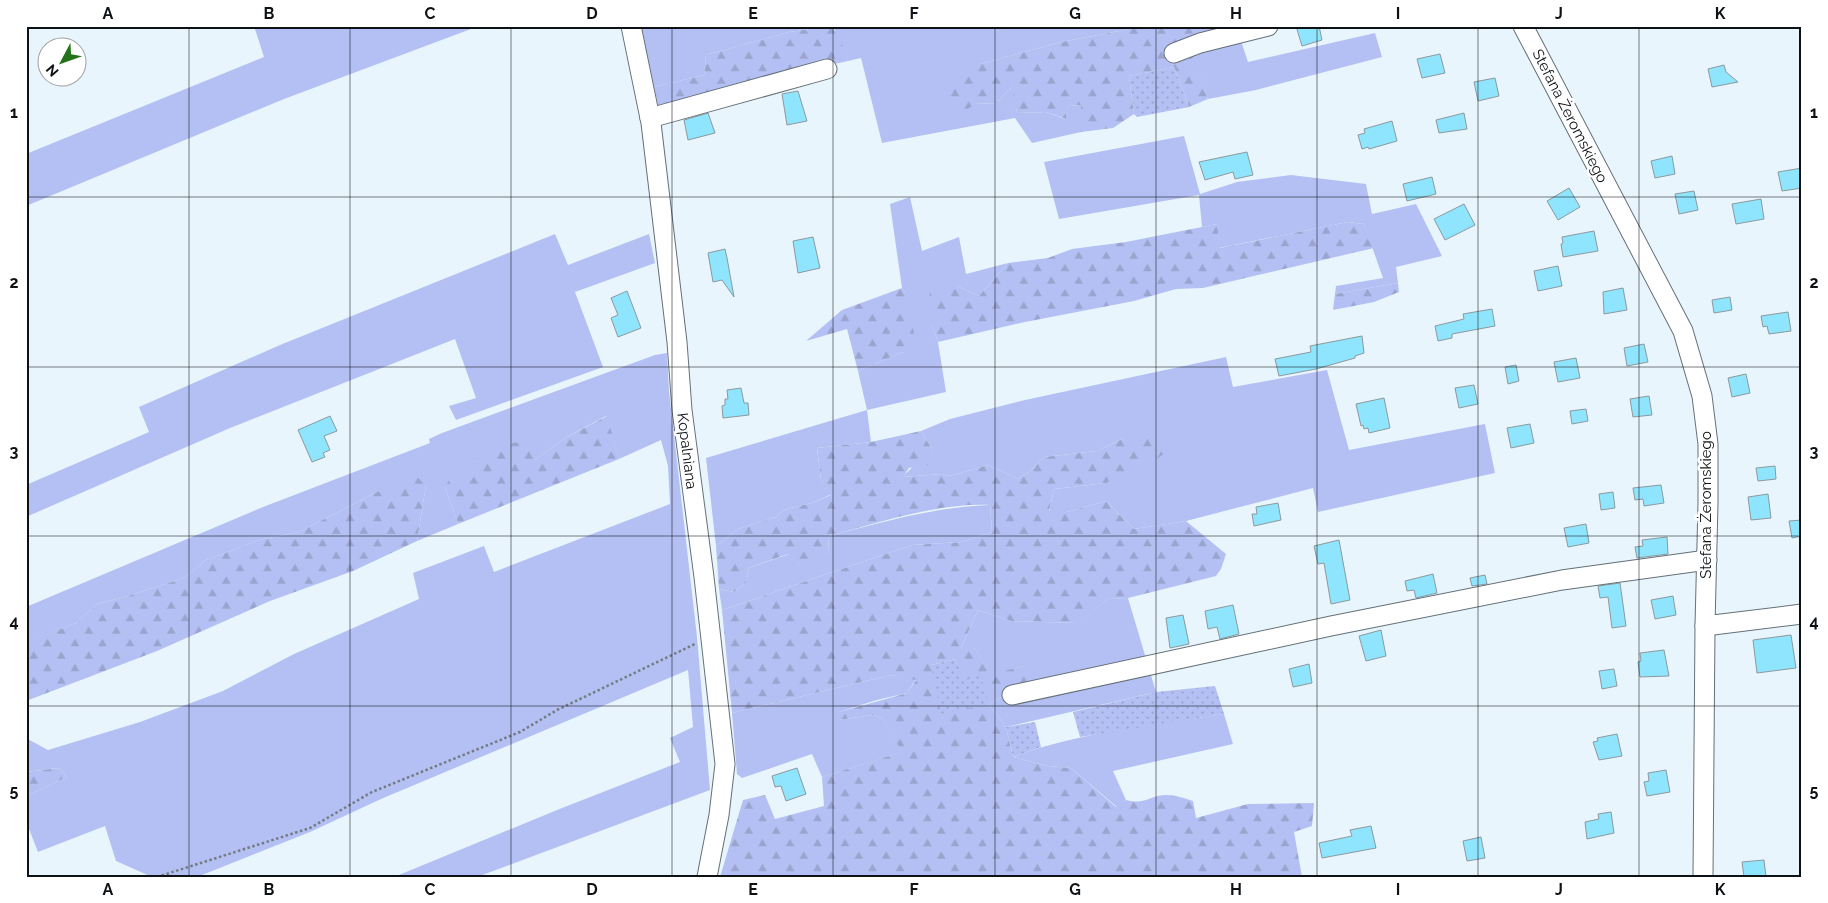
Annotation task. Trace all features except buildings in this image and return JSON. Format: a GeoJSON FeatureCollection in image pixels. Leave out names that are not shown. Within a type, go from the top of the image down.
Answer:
{"type":"FeatureCollection","features":[{"type":"Feature","properties":{"kind":"street","name":"Kopalniana"},"geometry":{"type":"LineString","coordinates":[[631,26],[650,118],[677,342],[682,410],[725,764],[719,815],[707,877]]}},
{"type":"Feature","properties":{"kind":"street"},"geometry":{"type":"LineString","coordinates":[[1174,53],[1200,43],[1268,26]]}},
{"type":"Feature","properties":{"kind":"street","name":"Stefana Żeromskiego"},"geometry":{"type":"LineString","coordinates":[[1523,26],[1683,331],[1702,396],[1707,432],[1708,503],[1703,877]]}},
{"type":"Feature","properties":{"kind":"street"},"geometry":{"type":"LineString","coordinates":[[650,118],[827,69]]}},
{"type":"Feature","properties":{"kind":"street"},"geometry":{"type":"LineString","coordinates":[[1012,695],[1331,626],[1562,580],[1706,560]]}},
{"type":"Feature","properties":{"kind":"street"},"geometry":{"type":"LineString","coordinates":[[1705,626],[1802,614]]}},
{"type":"Feature","properties":{"kind":"path"},"geometry":{"type":"LineString","coordinates":[[157,877],[310,828],[372,792],[520,732],[557,710],[710,637]]}},
{"type":"Feature","properties":{"kind":"green space"},"geometry":{"type":"Polygon","coordinates":[[[254,26],[479,26],[284,99],[26,206],[26,154],[264,57],[254,26]]]}},
{"type":"Feature","properties":{"kind":"green space"},"geometry":{"type":"Polygon","coordinates":[[[639,26],[831,26],[789,32],[706,55],[704,75],[654,87],[651,83],[639,26]]]}},
{"type":"Feature","properties":{"kind":"green space"},"geometry":{"type":"Polygon","coordinates":[[[831,26],[839,36],[848,61],[793,73],[659,109],[654,87],[704,75],[706,55],[789,32],[831,26]]]}},
{"type":"Feature","properties":{"kind":"green space"},"geometry":{"type":"Polygon","coordinates":[[[833,26],[1146,26],[1061,42],[980,64],[975,104],[996,103],[1013,86],[1017,113],[1046,112],[1065,119],[1068,106],[1081,105],[1081,132],[1032,143],[1015,118],[882,143],[861,58],[848,61],[833,26]]]}},
{"type":"Feature","properties":{"kind":"green space"},"geometry":{"type":"Polygon","coordinates":[[[1146,26],[1236,26],[1191,52],[1208,99],[1189,107],[1174,67],[1129,76],[1134,114],[1113,128],[1081,132],[1081,105],[1068,106],[1066,119],[1046,112],[1017,113],[1012,87],[996,103],[975,104],[960,114],[949,98],[956,85],[980,64],[1061,42],[1146,26]]]}},
{"type":"Feature","properties":{"kind":"green space"},"geometry":{"type":"Polygon","coordinates":[[[1375,33],[1382,57],[1256,90],[1208,99],[1190,52],[1240,38],[1248,62],[1375,33]]]}},
{"type":"Feature","properties":{"kind":"green space"},"geometry":{"type":"Polygon","coordinates":[[[1174,67],[1189,107],[1137,117],[1134,114],[1129,76],[1174,67]]]}},
{"type":"Feature","properties":{"kind":"green space"},"geometry":{"type":"Polygon","coordinates":[[[1184,136],[1200,194],[1237,182],[1291,175],[1366,184],[1372,214],[1416,204],[1442,256],[1396,267],[1398,283],[1335,294],[1336,286],[1383,278],[1364,224],[1348,222],[1219,248],[1217,224],[1202,227],[1199,195],[1059,219],[1044,162],[1184,136]]]}},
{"type":"Feature","properties":{"kind":"green space"},"geometry":{"type":"Polygon","coordinates":[[[910,197],[922,251],[959,237],[966,274],[1008,263],[979,296],[957,286],[932,326],[938,342],[946,392],[867,410],[858,371],[903,352],[905,293],[902,288],[890,204],[910,197]]]}},
{"type":"Feature","properties":{"kind":"green space"},"geometry":{"type":"Polygon","coordinates":[[[1348,222],[1364,224],[1374,248],[1203,288],[1176,289],[1134,301],[1025,322],[938,342],[932,326],[929,286],[957,286],[979,296],[1008,263],[1048,258],[1072,249],[1126,242],[1217,224],[1220,248],[1348,222]]]}},
{"type":"Feature","properties":{"kind":"green space"},"geometry":{"type":"Polygon","coordinates":[[[555,234],[568,265],[649,234],[655,263],[575,292],[603,367],[456,420],[449,406],[476,398],[455,339],[230,428],[26,517],[26,485],[149,432],[139,407],[280,345],[555,234]]]}},
{"type":"Feature","properties":{"kind":"green space"},"geometry":{"type":"Polygon","coordinates":[[[1398,283],[1399,292],[1374,302],[1333,310],[1335,294],[1398,283]]]}},
{"type":"Feature","properties":{"kind":"green space"},"geometry":{"type":"Polygon","coordinates":[[[902,288],[905,293],[916,342],[903,352],[858,371],[847,329],[806,341],[842,310],[902,288]]]}},
{"type":"Feature","properties":{"kind":"green space"},"geometry":{"type":"Polygon","coordinates":[[[667,353],[669,391],[697,637],[710,790],[477,877],[394,877],[680,762],[670,738],[693,727],[688,670],[381,799],[310,832],[197,877],[152,877],[116,861],[105,826],[38,852],[29,829],[26,829],[26,796],[67,777],[59,768],[26,772],[26,738],[48,750],[140,722],[223,691],[294,654],[419,599],[413,573],[484,546],[494,572],[670,504],[668,466],[661,440],[619,459],[606,416],[565,438],[535,460],[445,487],[458,524],[417,541],[426,485],[377,492],[299,532],[259,540],[206,560],[184,578],[97,604],[76,623],[26,643],[26,607],[263,507],[430,443],[429,439],[442,433],[655,355],[667,353]]]}},
{"type":"Feature","properties":{"kind":"green space"},"geometry":{"type":"Polygon","coordinates":[[[1226,357],[1233,387],[1327,370],[1349,450],[1485,424],[1495,473],[1318,512],[1313,488],[1186,521],[1134,529],[1106,501],[1067,512],[1049,512],[1054,489],[1106,483],[1124,438],[1097,451],[1044,457],[1029,472],[1018,479],[988,465],[950,476],[942,474],[902,477],[932,449],[921,431],[950,419],[1025,400],[1226,357]]]}},
{"type":"Feature","properties":{"kind":"green space"},"geometry":{"type":"Polygon","coordinates":[[[867,410],[871,442],[817,448],[821,480],[832,494],[812,503],[786,509],[776,517],[738,529],[716,546],[706,458],[867,410]]]}},
{"type":"Feature","properties":{"kind":"green space"},"geometry":{"type":"Polygon","coordinates":[[[607,416],[619,459],[458,524],[445,487],[454,472],[473,478],[472,461],[509,443],[528,442],[535,460],[565,438],[607,416]]]}},
{"type":"Feature","properties":{"kind":"green space"},"geometry":{"type":"Polygon","coordinates":[[[921,431],[932,449],[928,465],[909,468],[903,477],[942,474],[950,476],[988,465],[1018,479],[1029,472],[1044,457],[1097,451],[1124,438],[1159,437],[1171,448],[1157,459],[1106,483],[1054,489],[1049,511],[1067,512],[1106,501],[1134,529],[1186,521],[1226,554],[1221,569],[1216,576],[1128,598],[1108,599],[1078,623],[1011,621],[978,610],[961,648],[974,648],[992,674],[1024,666],[1030,690],[1008,694],[989,704],[1006,727],[1013,757],[1048,766],[1071,768],[1116,807],[1126,800],[1143,801],[1165,795],[1193,801],[1196,818],[1248,804],[1314,803],[1312,826],[1294,832],[1302,877],[720,877],[743,800],[765,795],[775,819],[824,806],[822,777],[902,752],[882,718],[873,715],[839,720],[839,712],[907,693],[916,680],[891,675],[732,713],[722,610],[912,545],[962,542],[992,532],[990,505],[949,507],[909,514],[829,536],[828,552],[807,565],[799,566],[788,554],[749,568],[746,583],[734,592],[719,589],[716,546],[738,529],[776,517],[786,509],[812,503],[831,495],[821,480],[817,448],[871,442],[921,431]],[[956,659],[931,665],[963,681],[956,659]]]}},
{"type":"Feature","properties":{"kind":"green space"},"geometry":{"type":"Polygon","coordinates":[[[417,477],[426,485],[417,541],[353,571],[270,601],[157,651],[26,701],[27,642],[76,623],[97,604],[184,578],[206,560],[259,540],[299,532],[377,492],[417,477]]]}},
{"type":"Feature","properties":{"kind":"green space"},"geometry":{"type":"Polygon","coordinates":[[[990,505],[992,532],[962,542],[912,545],[722,610],[719,589],[734,592],[746,583],[749,568],[789,554],[799,566],[828,552],[829,536],[929,512],[990,505]]]}},
{"type":"Feature","properties":{"kind":"green space"},"geometry":{"type":"Polygon","coordinates":[[[1128,598],[1156,692],[1006,727],[989,704],[1008,694],[1024,666],[992,675],[974,648],[961,648],[978,610],[1011,621],[1077,623],[1108,599],[1128,598]]]}},
{"type":"Feature","properties":{"kind":"green space"},"geometry":{"type":"Polygon","coordinates":[[[956,659],[964,681],[980,674],[989,704],[941,714],[931,665],[956,659]]]}},
{"type":"Feature","properties":{"kind":"green space"},"geometry":{"type":"Polygon","coordinates":[[[891,675],[916,679],[907,693],[839,712],[839,720],[873,715],[882,718],[903,752],[822,777],[812,754],[742,778],[737,774],[732,713],[891,675]]]}},
{"type":"Feature","properties":{"kind":"green space"},"geometry":{"type":"Polygon","coordinates":[[[1215,686],[1224,714],[1080,737],[1073,712],[1156,692],[1215,686]]]}},
{"type":"Feature","properties":{"kind":"green space"},"geometry":{"type":"Polygon","coordinates":[[[1224,714],[1233,744],[1113,771],[1126,800],[1117,807],[1071,768],[1048,766],[1013,757],[1038,748],[1090,735],[1224,714]]]}},
{"type":"Feature","properties":{"kind":"green space"},"geometry":{"type":"Polygon","coordinates":[[[1035,722],[1041,747],[1013,757],[1006,727],[1035,722]]]}},
{"type":"Feature","properties":{"kind":"green space"},"geometry":{"type":"Polygon","coordinates":[[[59,768],[67,777],[26,796],[26,772],[59,768]]]}}]}
